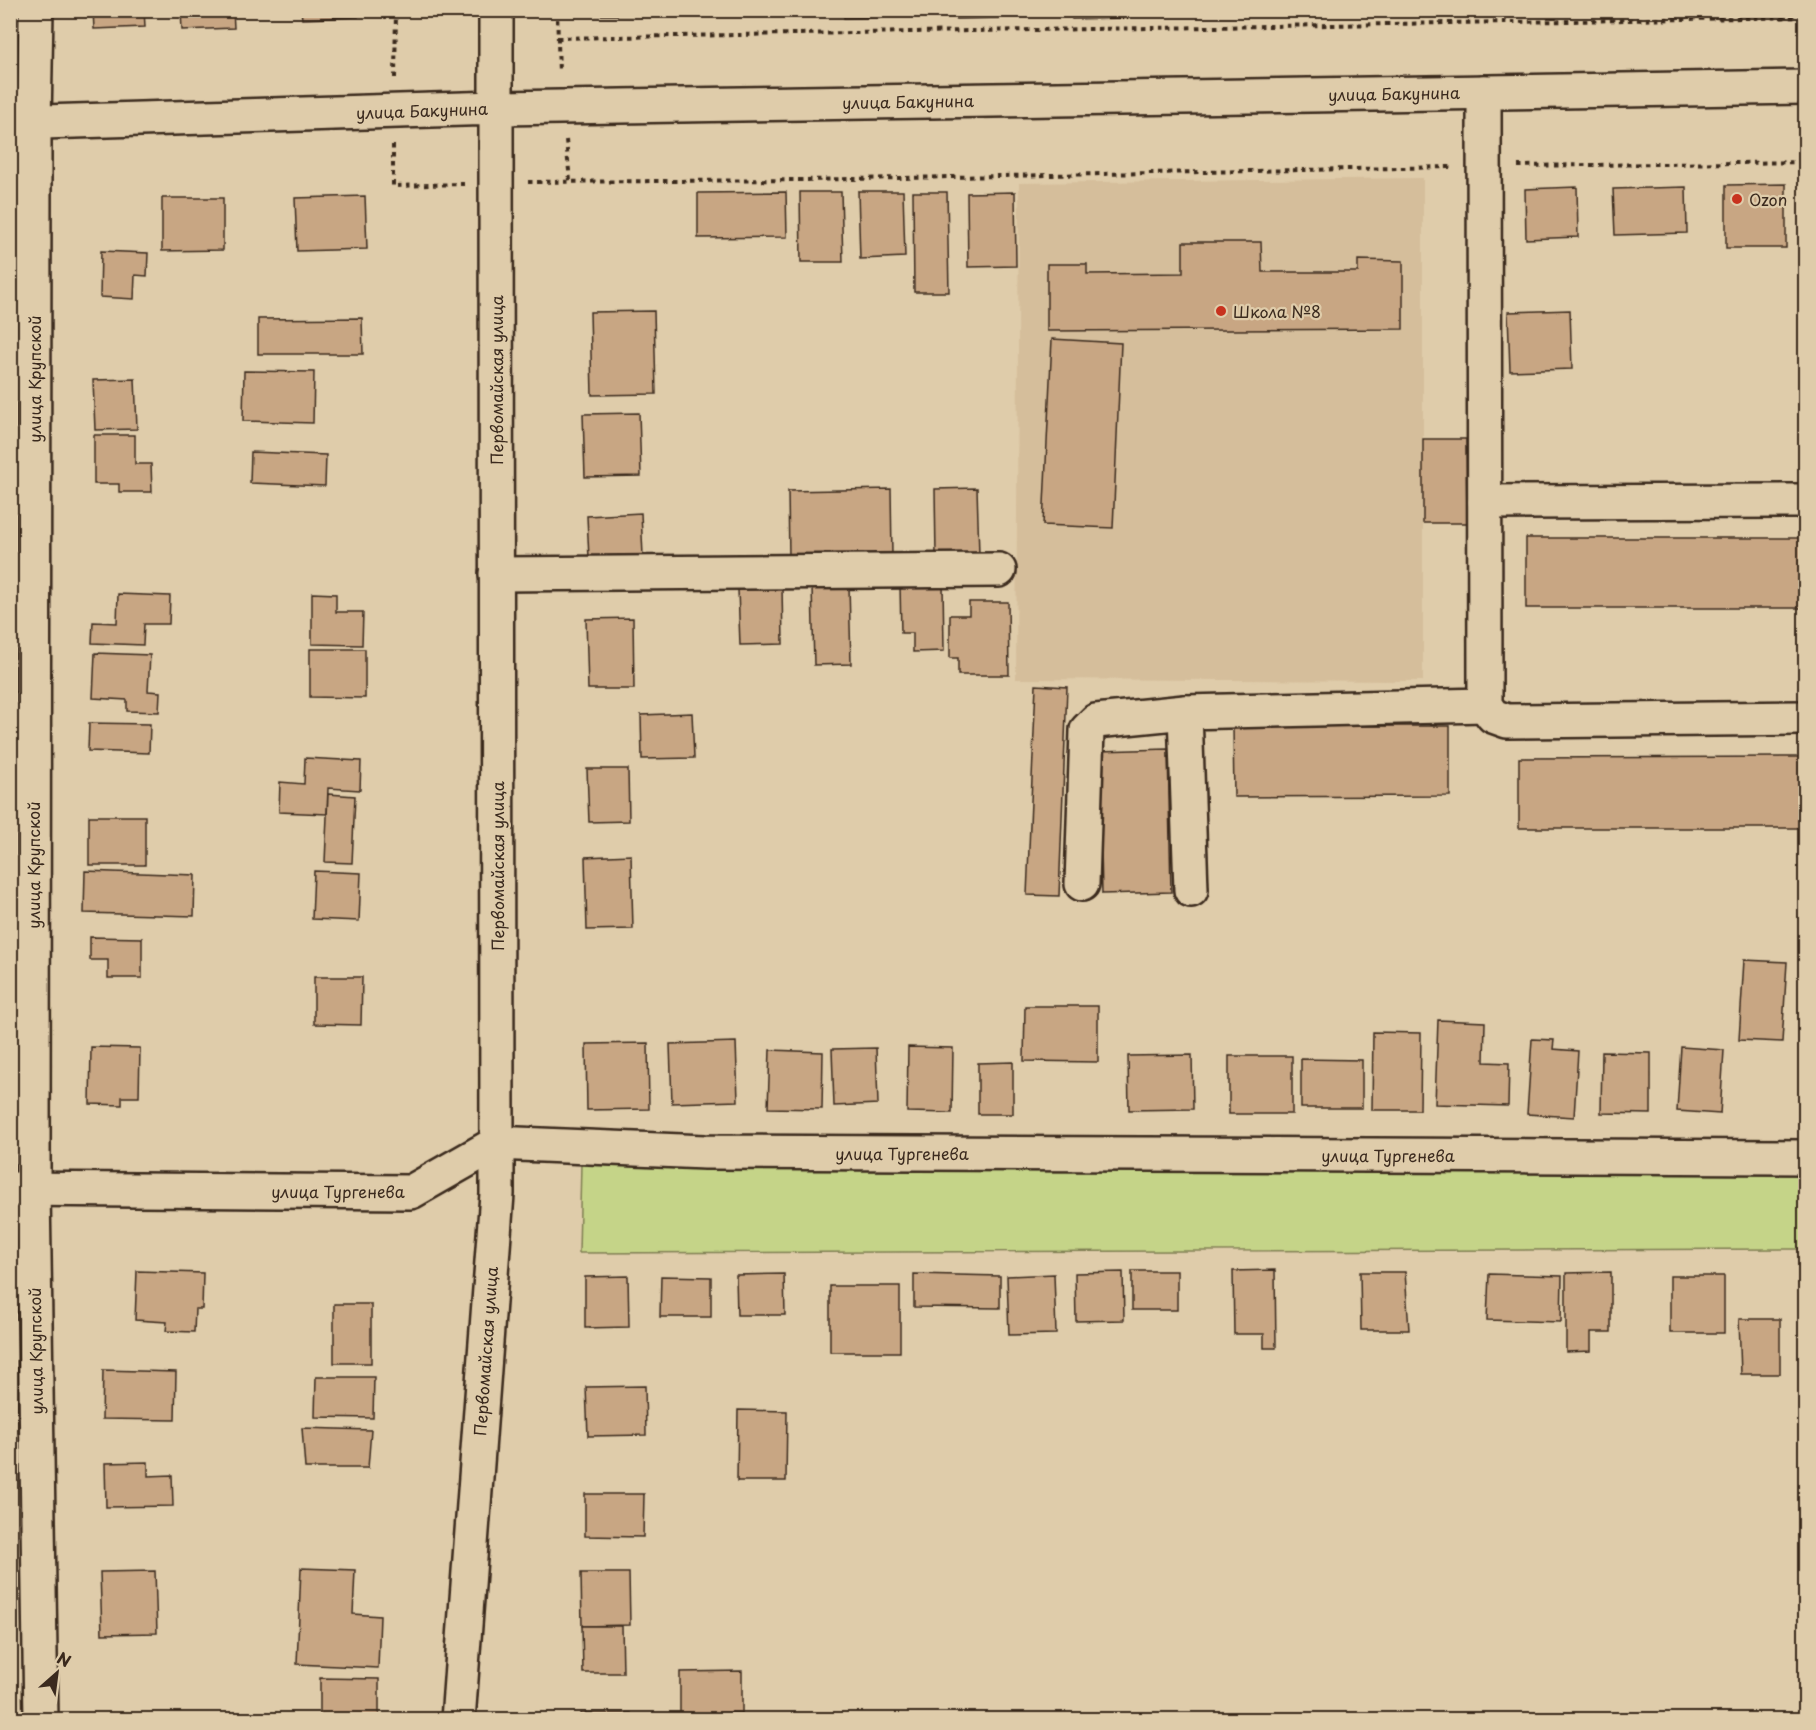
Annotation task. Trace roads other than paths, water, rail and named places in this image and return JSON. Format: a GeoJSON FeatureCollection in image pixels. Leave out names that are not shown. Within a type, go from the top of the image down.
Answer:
{"type":"FeatureCollection","features":[{"type":"Feature","properties":{"kind":"street","name":"улица Крупской"},"geometry":{"type":"LineString","coordinates":[[36,10],[22,124],[22,1190],[41,1719]]}},
{"type":"Feature","properties":{"kind":"street","name":"Первомайская улица"},"geometry":{"type":"LineString","coordinates":[[458,1719],[497,1194],[496,10]]}},
{"type":"Feature","properties":{"kind":"street","name":"улица Бакунина"},"geometry":{"type":"LineString","coordinates":[[22,124],[496,108],[1806,87]]}},
{"type":"Feature","properties":{"kind":"street"},"geometry":{"type":"LineString","coordinates":[[1484,92],[1485,705],[1493,716],[1507,721],[1806,718]]}},
{"type":"Feature","properties":{"kind":"street"},"geometry":{"type":"LineString","coordinates":[[1485,502],[1806,501]]}},
{"type":"Feature","properties":{"kind":"street"},"geometry":{"type":"LineString","coordinates":[[496,574],[999,570]]}},
{"type":"Feature","properties":{"kind":"street"},"geometry":{"type":"LineString","coordinates":[[1082,884],[1087,730],[1096,721],[1185,712],[1485,705]]}},
{"type":"Feature","properties":{"kind":"street"},"geometry":{"type":"LineString","coordinates":[[1185,712],[1191,890]]}},
{"type":"Feature","properties":{"kind":"street","name":"улица Тургенева"},"geometry":{"type":"LineString","coordinates":[[22,1190],[411,1192],[497,1143],[705,1152],[1806,1157]]}},
{"type":"Feature","properties":{"kind":"place","name":"Ozon"},"geometry":{"type":"Point","coordinates":[1737,199]}},
{"type":"Feature","properties":{"kind":"place","name":"Школа №8"},"geometry":{"type":"Point","coordinates":[1221,311]}}]}
